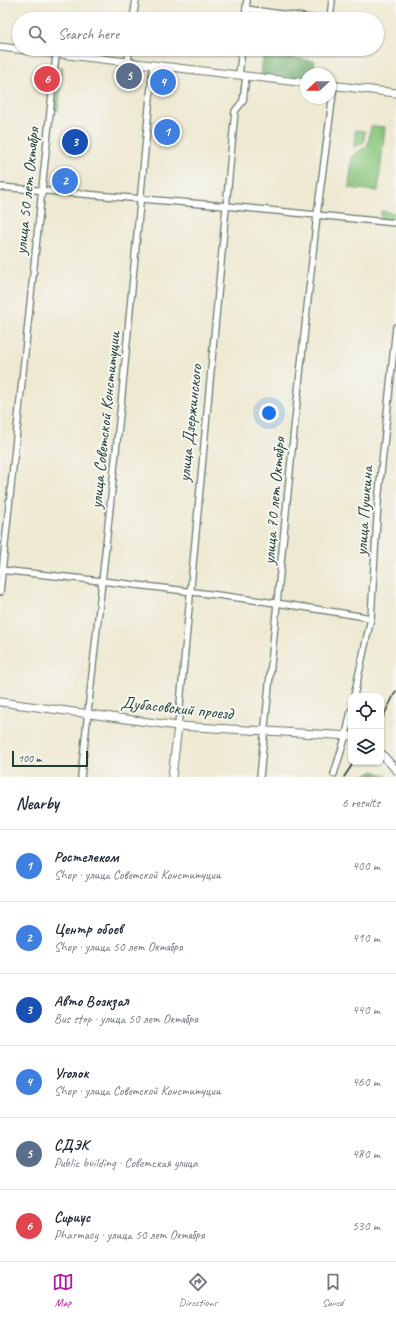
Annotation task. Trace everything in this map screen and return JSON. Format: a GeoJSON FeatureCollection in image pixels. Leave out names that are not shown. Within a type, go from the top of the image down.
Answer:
{"type":"FeatureCollection","features":[{"type":"Feature","properties":{"kind":"main road"},"geometry":{"type":"LineString","coordinates":[[0,48],[12,50]]}},
{"type":"Feature","properties":{"kind":"main road"},"geometry":{"type":"LineString","coordinates":[[66,56],[300,82]]}},
{"type":"Feature","properties":{"kind":"main road"},"geometry":{"type":"LineString","coordinates":[[336,86],[396,93]]}},
{"type":"Feature","properties":{"kind":"main road","name":"Дубасовский проезд"},"geometry":{"type":"LineString","coordinates":[[0,702],[178,726],[348,736]]}},
{"type":"Feature","properties":{"kind":"main road","name":"улица Дзержинского"},"geometry":{"type":"LineString","coordinates":[[172,777],[178,726]]}},
{"type":"Feature","properties":{"kind":"main road"},"geometry":{"type":"LineString","coordinates":[[384,756],[396,770]]}},
{"type":"Feature","properties":{"kind":"street"},"geometry":{"type":"LineString","coordinates":[[134,12],[136,0]]}},
{"type":"Feature","properties":{"kind":"street"},"geometry":{"type":"LineString","coordinates":[[246,12],[247,0]]}},
{"type":"Feature","properties":{"kind":"street"},"geometry":{"type":"LineString","coordinates":[[331,12],[332,0]]}},
{"type":"Feature","properties":{"kind":"street"},"geometry":{"type":"LineString","coordinates":[[246,9],[267,12]]}},
{"type":"Feature","properties":{"kind":"street","name":"улица 50 лет Октября"},"geometry":{"type":"LineString","coordinates":[[0,592],[1,570],[56,56]]}},
{"type":"Feature","properties":{"kind":"street"},"geometry":{"type":"LineString","coordinates":[[128,56],[128,62]]}},
{"type":"Feature","properties":{"kind":"street","name":"улица Дзержинского"},"geometry":{"type":"LineString","coordinates":[[178,726],[189,592],[235,111],[243,101],[242,56]]}},
{"type":"Feature","properties":{"kind":"street","name":"улица Советской Конституции"},"geometry":{"type":"LineString","coordinates":[[81,777],[141,198],[153,65]]}},
{"type":"Feature","properties":{"kind":"street","name":"улица 70 лет Октября"},"geometry":{"type":"LineString","coordinates":[[260,777],[279,602],[294,430],[330,104]]}},
{"type":"Feature","properties":{"kind":"street"},"geometry":{"type":"LineString","coordinates":[[0,187],[141,198],[317,214],[396,223]]}},
{"type":"Feature","properties":{"kind":"street","name":"улица Пушкина"},"geometry":{"type":"LineString","coordinates":[[355,693],[370,618],[378,502],[396,327]]}},
{"type":"Feature","properties":{"kind":"street"},"geometry":{"type":"LineString","coordinates":[[1,570],[102,580],[279,602],[370,618]]}},
{"type":"Feature","properties":{"kind":"street"},"geometry":{"type":"LineString","coordinates":[[334,774],[348,739]]}},
{"type":"Feature","properties":{"kind":"green space"},"geometry":{"type":"Polygon","coordinates":[[[263,56],[278,56],[315,61],[314,68],[300,68],[300,77],[261,74],[263,56]]]}},
{"type":"Feature","properties":{"kind":"green space"},"geometry":{"type":"Polygon","coordinates":[[[60,67],[63,67],[58,111],[55,110],[60,67]]]}},
{"type":"Feature","properties":{"kind":"green space"},"geometry":{"type":"Polygon","coordinates":[[[371,126],[385,127],[378,191],[349,188],[352,156],[368,145],[371,126]]]}},
{"type":"Feature","properties":{"kind":"green space"},"geometry":{"type":"Polygon","coordinates":[[[355,130],[365,131],[364,142],[354,147],[355,130]]]}},
{"type":"Feature","properties":{"kind":"green space"},"geometry":{"type":"Polygon","coordinates":[[[381,211],[396,213],[396,220],[380,219],[381,211]]]}},
{"type":"Feature","properties":{"kind":"green space"},"geometry":{"type":"Polygon","coordinates":[[[374,771],[389,777],[360,777],[374,771]]]}},
{"type":"Feature","properties":{"kind":"railway"},"geometry":{"type":"LineString","coordinates":[[384,715],[396,691]]}},
{"type":"Feature","properties":{"kind":"railway"},"geometry":{"type":"LineString","coordinates":[[344,777],[352,765]]}},
{"type":"Feature","properties":{"kind":"place","name":"СДЭК"},"geometry":{"type":"Point","coordinates":[129,76]}},
{"type":"Feature","properties":{"kind":"place","name":"Сириус"},"geometry":{"type":"Point","coordinates":[47,79]}},
{"type":"Feature","properties":{"kind":"place","name":"Уголок"},"geometry":{"type":"Point","coordinates":[163,82]}},
{"type":"Feature","properties":{"kind":"place","name":"Ростелеком"},"geometry":{"type":"Point","coordinates":[167,132]}},
{"type":"Feature","properties":{"kind":"place","name":"Авто Возкзал"},"geometry":{"type":"Point","coordinates":[75,142]}},
{"type":"Feature","properties":{"kind":"place","name":"Центр обоев"},"geometry":{"type":"Point","coordinates":[65,181]}}]}
